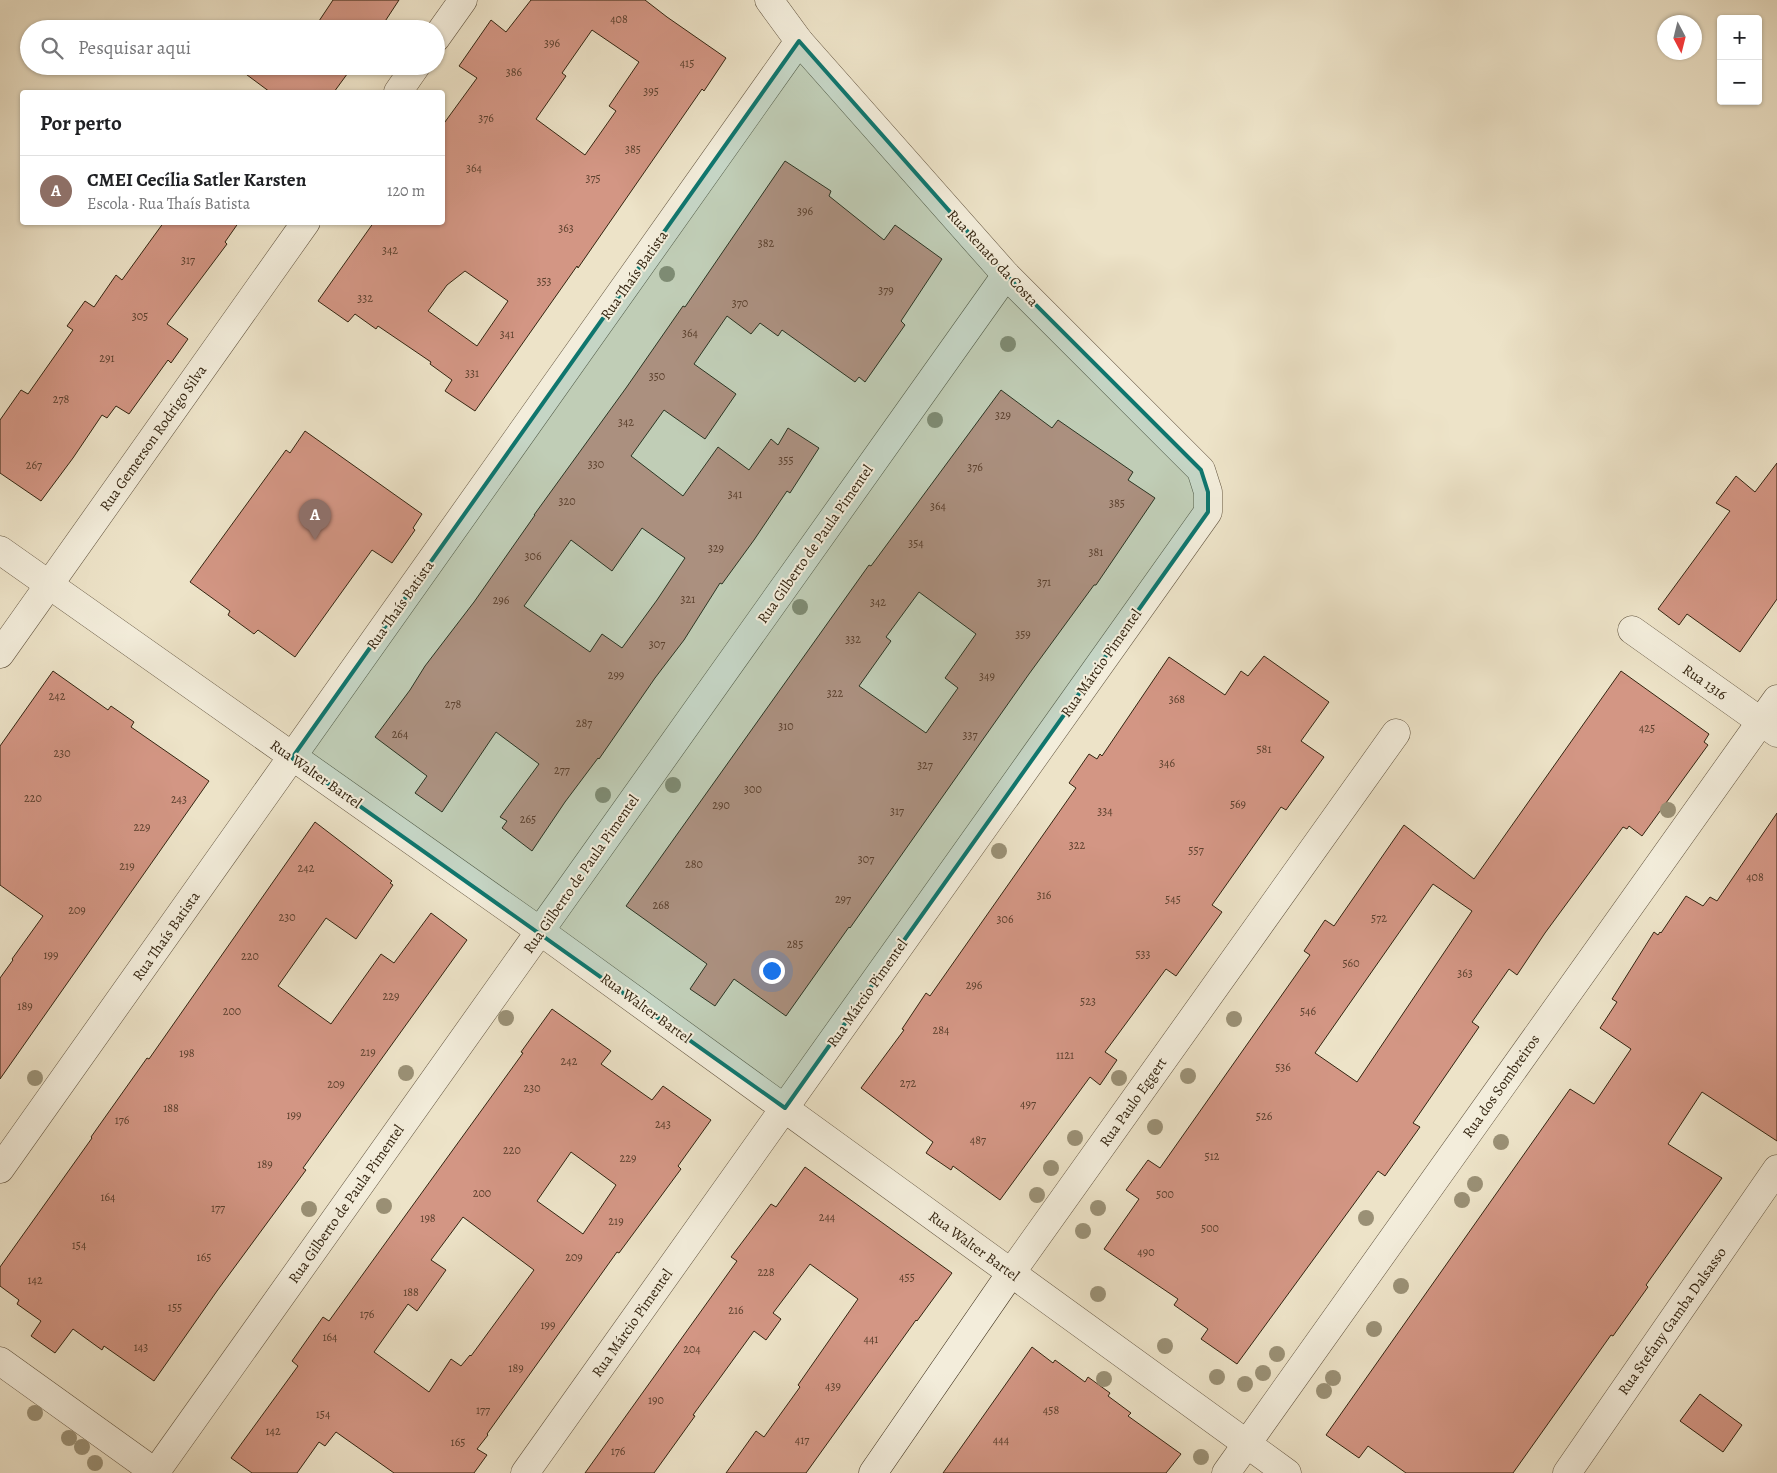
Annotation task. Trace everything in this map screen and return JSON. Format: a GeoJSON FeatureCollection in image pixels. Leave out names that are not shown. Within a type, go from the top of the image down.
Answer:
{"type":"FeatureCollection","features":[{"type":"Feature","properties":{"kind":"street"},"geometry":{"type":"LineString","coordinates":[[445,25],[463,0]]}},
{"type":"Feature","properties":{"kind":"street","name":"Rua Renato da Costa"},"geometry":{"type":"LineString","coordinates":[[768,0],[799,41],[1006,275],[1202,470],[1208,492],[1208,512]]}},
{"type":"Feature","properties":{"kind":"street","name":"Rua Thaís Batista"},"geometry":{"type":"LineString","coordinates":[[0,1169],[799,41]]}},
{"type":"Feature","properties":{"kind":"street"},"geometry":{"type":"LineString","coordinates":[[399,90],[410,75]]}},
{"type":"Feature","properties":{"kind":"street","name":"Rua Gemerson Rodrigo Silva"},"geometry":{"type":"LineString","coordinates":[[0,654],[304,225]]}},
{"type":"Feature","properties":{"kind":"street","name":"Rua Gilberto de Paula Pimentel"},"geometry":{"type":"LineString","coordinates":[[155,1473],[1006,275]]}},
{"type":"Feature","properties":{"kind":"street","name":"Rua Márcio Pimentel"},"geometry":{"type":"LineString","coordinates":[[525,1473],[1208,512]]}},
{"type":"Feature","properties":{"kind":"street","name":"Rua Walter Bartel"},"geometry":{"type":"LineString","coordinates":[[0,550],[292,758],[540,931],[1287,1473]]}},
{"type":"Feature","properties":{"kind":"street","name":"Rua 1316"},"geometry":{"type":"LineString","coordinates":[[1632,630],[1769,727]]}},
{"type":"Feature","properties":{"kind":"street","name":"Rua dos Sombreiros"},"geometry":{"type":"LineString","coordinates":[[1226,1473],[1769,727],[1777,699]]}},
{"type":"Feature","properties":{"kind":"street","name":"Rua Paulo Eggert"},"geometry":{"type":"LineString","coordinates":[[873,1473],[1011,1273],[1396,733]]}},
{"type":"Feature","properties":{"kind":"street","name":"Rua Stefany Gamba Dalsasso"},"geometry":{"type":"LineString","coordinates":[[1567,1473],[1777,1169]]}},
{"type":"Feature","properties":{"kind":"street"},"geometry":{"type":"LineString","coordinates":[[0,1361],[155,1473]]}},
{"type":"Feature","properties":{"kind":"highlighted area"},"geometry":{"type":"Polygon","coordinates":[[[799,41],[1006,275],[1201,470],[1208,492],[1208,512],[785,1108],[292,758],[799,41]]]}},
{"type":"Feature","properties":{"kind":"building"},"geometry":{"type":"Polygon","coordinates":[[[333,0],[399,0],[386,20],[320,20],[333,0]]]}},
{"type":"Feature","properties":{"kind":"building"},"geometry":{"type":"Polygon","coordinates":[[[531,0],[645,0],[726,58],[704,91],[702,89],[578,268],[577,266],[475,411],[445,391],[452,380],[430,364],[431,362],[378,326],[376,329],[355,314],[348,322],[318,301],[372,225],[445,225],[445,122],[477,78],[459,66],[491,20],[506,32],[531,0]],[[592,30],[562,73],[566,76],[536,119],[585,155],[616,111],[609,106],[639,62],[592,30]],[[465,271],[447,285],[428,311],[477,346],[508,301],[465,271]]]}},
{"type":"Feature","properties":{"kind":"building"},"geometry":{"type":"Polygon","coordinates":[[[247,75],[346,75],[335,90],[267,90],[247,75]]]}},
{"type":"Feature","properties":{"kind":"building"},"geometry":{"type":"Polygon","coordinates":[[[785,161],[831,191],[829,196],[884,240],[895,225],[942,259],[901,321],[905,325],[865,382],[859,377],[855,382],[782,330],[778,336],[760,323],[751,334],[727,316],[694,364],[736,394],[705,439],[664,410],[631,456],[683,496],[718,447],[749,470],[771,439],[778,445],[788,428],[819,448],[790,493],[787,491],[722,584],[720,583],[684,640],[655,678],[599,759],[565,802],[532,851],[502,828],[507,821],[500,817],[539,764],[496,732],[442,812],[415,793],[427,776],[375,737],[410,690],[425,666],[474,602],[683,306],[685,307],[785,161]],[[642,528],[612,571],[571,540],[524,606],[590,652],[602,634],[622,648],[685,558],[642,528]]]}},
{"type":"Feature","properties":{"kind":"building"},"geometry":{"type":"Polygon","coordinates":[[[162,225],[237,225],[225,242],[227,244],[167,324],[188,339],[171,363],[168,360],[129,414],[116,406],[107,418],[102,415],[41,501],[0,473],[0,420],[21,390],[28,394],[73,330],[67,326],[85,301],[94,307],[116,275],[122,280],[162,225]]]}},
{"type":"Feature","properties":{"kind":"building"},"geometry":{"type":"Polygon","coordinates":[[[1001,390],[1052,428],[1058,420],[1133,472],[1128,480],[1155,498],[1096,585],[1094,585],[1029,674],[786,1016],[734,979],[715,1006],[690,989],[707,964],[626,906],[869,565],[871,566],[1001,390]],[[919,592],[886,637],[891,641],[859,686],[926,733],[958,688],[945,678],[976,634],[919,592]]]}},
{"type":"Feature","properties":{"kind":"building"},"geometry":{"type":"Polygon","coordinates":[[[305,431],[422,514],[413,528],[415,530],[392,563],[372,550],[295,657],[258,630],[254,634],[228,615],[230,611],[190,582],[286,450],[290,453],[305,431]]]}},
{"type":"Feature","properties":{"kind":"building"},"geometry":{"type":"Polygon","coordinates":[[[1777,463],[1777,599],[1740,652],[1687,614],[1679,625],[1658,609],[1730,511],[1716,503],[1736,476],[1755,492],[1777,463]]]}},
{"type":"Feature","properties":{"kind":"building"},"geometry":{"type":"Polygon","coordinates":[[[1264,656],[1329,702],[1301,741],[1324,757],[1286,810],[1281,807],[1212,905],[1222,912],[1176,976],[1166,969],[1105,1052],[1117,1060],[1100,1085],[1090,1077],[1000,1200],[953,1166],[951,1170],[926,1153],[933,1142],[861,1088],[904,1030],[902,1029],[926,993],[930,996],[1076,788],[1069,783],[1089,754],[1097,759],[1100,754],[1102,756],[1169,657],[1225,695],[1241,671],[1248,676],[1264,656]]]}},
{"type":"Feature","properties":{"kind":"building"},"geometry":{"type":"Polygon","coordinates":[[[53,671],[108,710],[111,706],[134,722],[131,727],[209,781],[0,1079],[0,978],[43,916],[0,885],[0,746],[53,671]]]}},
{"type":"Feature","properties":{"kind":"building"},"geometry":{"type":"Polygon","coordinates":[[[1621,671],[1709,734],[1704,742],[1708,745],[1642,836],[1629,826],[1627,829],[1623,827],[1545,933],[1517,975],[1509,969],[1472,1022],[1479,1027],[1413,1123],[1420,1127],[1385,1176],[1378,1171],[1237,1364],[1201,1339],[1208,1329],[1174,1305],[1178,1299],[1104,1249],[1139,1199],[1126,1190],[1148,1160],[1160,1168],[1310,955],[1304,951],[1325,920],[1334,926],[1404,825],[1474,879],[1621,671]],[[1433,884],[1315,1053],[1357,1082],[1472,911],[1433,884]]]}},
{"type":"Feature","properties":{"kind":"building"},"geometry":{"type":"Polygon","coordinates":[[[1777,813],[1777,1141],[1702,1092],[1668,1144],[1722,1178],[1646,1285],[1648,1287],[1613,1336],[1611,1335],[1513,1473],[1406,1473],[1368,1446],[1359,1458],[1326,1435],[1570,1089],[1594,1104],[1631,1049],[1600,1028],[1617,1002],[1612,999],[1654,932],[1658,935],[1661,933],[1686,896],[1703,906],[1710,897],[1717,901],[1777,813]]]}},
{"type":"Feature","properties":{"kind":"building"},"geometry":{"type":"Polygon","coordinates":[[[315,822],[392,881],[390,883],[393,885],[356,939],[326,918],[278,986],[331,1024],[381,954],[394,963],[431,913],[467,940],[303,1168],[306,1170],[154,1381],[104,1346],[102,1350],[73,1329],[55,1353],[31,1336],[41,1321],[17,1304],[19,1300],[0,1286],[0,1267],[315,822]]]}},
{"type":"Feature","properties":{"kind":"building"},"geometry":{"type":"Polygon","coordinates":[[[552,1009],[611,1051],[601,1064],[652,1100],[663,1086],[711,1120],[678,1166],[681,1169],[619,1253],[617,1252],[487,1434],[477,1449],[487,1455],[474,1473],[394,1473],[336,1432],[325,1446],[319,1442],[297,1473],[252,1473],[231,1458],[298,1366],[292,1361],[323,1317],[329,1321],[523,1053],[521,1052],[552,1009]],[[571,1152],[537,1201],[583,1234],[616,1185],[571,1152]],[[463,1217],[431,1260],[446,1270],[417,1311],[408,1304],[374,1352],[429,1392],[451,1359],[461,1366],[471,1356],[534,1270],[463,1217]]]}},
{"type":"Feature","properties":{"kind":"building"},"geometry":{"type":"Polygon","coordinates":[[[805,1167],[952,1273],[806,1473],[726,1473],[756,1431],[764,1437],[800,1387],[798,1385],[858,1299],[810,1264],[773,1313],[781,1319],[766,1340],[754,1331],[693,1415],[695,1416],[654,1473],[585,1473],[737,1261],[731,1257],[771,1204],[776,1207],[805,1167]]]}},
{"type":"Feature","properties":{"kind":"building"},"geometry":{"type":"Polygon","coordinates":[[[1032,1347],[1053,1363],[1055,1360],[1085,1382],[1088,1377],[1110,1393],[1108,1396],[1131,1413],[1128,1416],[1181,1454],[1166,1473],[943,1473],[1032,1347]]]}},
{"type":"Feature","properties":{"kind":"building"},"geometry":{"type":"Polygon","coordinates":[[[1700,1394],[1742,1425],[1723,1452],[1680,1421],[1700,1394]]]}},
{"type":"Feature","properties":{"kind":"place","name":"CMEI Cecília Satler Karsten"},"geometry":{"type":"Point","coordinates":[315,540]}}]}
